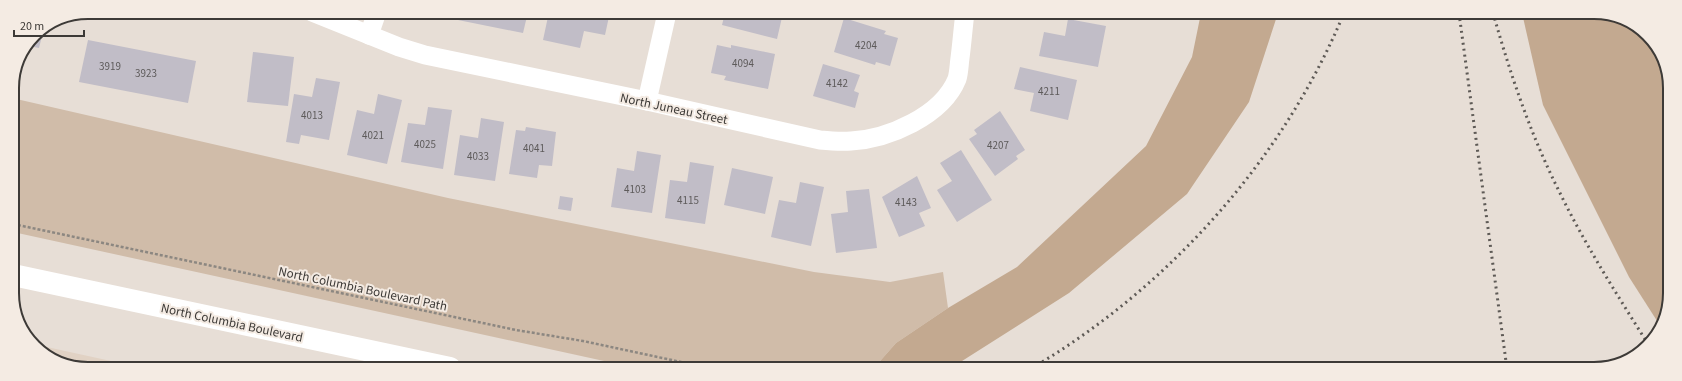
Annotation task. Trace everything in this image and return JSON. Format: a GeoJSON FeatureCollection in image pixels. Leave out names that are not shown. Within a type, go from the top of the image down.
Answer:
{"type":"FeatureCollection","features":[{"type":"Feature","properties":{"kind":"main road","name":"North Columbia Boulevard"},"geometry":{"type":"LineString","coordinates":[[19,276],[422,362]]}},
{"type":"Feature","properties":{"kind":"street","name":"North Juneau Street"},"geometry":{"type":"LineString","coordinates":[[329,19],[400,47],[425,55],[647,101],[820,140],[850,142],[893,132],[918,120],[939,104],[950,93],[957,78],[964,19]]}},
{"type":"Feature","properties":{"kind":"street"},"geometry":{"type":"LineString","coordinates":[[369,35],[375,19]]}},
{"type":"Feature","properties":{"kind":"street"},"geometry":{"type":"LineString","coordinates":[[647,101],[665,19]]}},
{"type":"Feature","properties":{"kind":"path","name":"North Columbia Boulevard Path"},"geometry":{"type":"LineString","coordinates":[[19,225],[516,330],[583,341],[681,362]]}},
{"type":"Feature","properties":{"kind":"shaded area"},"geometry":{"type":"Polygon","coordinates":[[[1200,19],[1276,19],[1249,102],[1187,194],[1069,293],[960,362],[881,362],[881,360],[896,343],[948,308],[1017,267],[1146,146],[1192,57],[1200,19]]]}},
{"type":"Feature","properties":{"kind":"shaded area"},"geometry":{"type":"Polygon","coordinates":[[[1523,19],[1608,20],[1625,26],[1633,31],[1643,39],[1654,53],[1662,74],[1663,88],[1663,293],[1662,307],[1657,321],[1629,277],[1543,105],[1523,19]]]}},
{"type":"Feature","properties":{"kind":"shaded area"},"geometry":{"type":"Polygon","coordinates":[[[19,100],[448,198],[814,272],[890,282],[943,272],[948,308],[896,343],[881,360],[881,362],[609,362],[19,233],[19,100]]]}},
{"type":"Feature","properties":{"kind":"shaded area"},"geometry":{"type":"Polygon","coordinates":[[[44,346],[116,362],[74,361],[57,355],[44,346]]]}},
{"type":"Feature","properties":{"kind":"building"},"geometry":{"type":"Polygon","coordinates":[[[458,19],[526,19],[523,33],[458,19]]]}},
{"type":"Feature","properties":{"kind":"building"},"geometry":{"type":"Polygon","coordinates":[[[548,19],[608,19],[605,35],[584,31],[580,48],[543,40],[548,19]]]}},
{"type":"Feature","properties":{"kind":"building"},"geometry":{"type":"Polygon","coordinates":[[[724,19],[782,19],[777,39],[722,25],[724,19]]]}},
{"type":"Feature","properties":{"kind":"building"},"geometry":{"type":"Polygon","coordinates":[[[844,19],[886,31],[884,34],[898,38],[890,66],[876,62],[875,65],[834,52],[844,19]]]}},
{"type":"Feature","properties":{"kind":"building"},"geometry":{"type":"Polygon","coordinates":[[[1068,19],[1106,26],[1098,67],[1039,56],[1044,32],[1065,36],[1068,19]]]}},
{"type":"Feature","properties":{"kind":"building"},"geometry":{"type":"Polygon","coordinates":[[[42,36],[39,48],[33,47],[42,36]]]}},
{"type":"Feature","properties":{"kind":"building"},"geometry":{"type":"Polygon","coordinates":[[[88,40],[196,61],[188,103],[79,82],[88,40]]]}},
{"type":"Feature","properties":{"kind":"building"},"geometry":{"type":"Polygon","coordinates":[[[717,45],[731,48],[731,45],[775,54],[768,89],[724,80],[726,76],[711,73],[717,45]]]}},
{"type":"Feature","properties":{"kind":"building"},"geometry":{"type":"Polygon","coordinates":[[[253,52],[294,57],[288,106],[247,102],[253,52]]]}},
{"type":"Feature","properties":{"kind":"building"},"geometry":{"type":"Polygon","coordinates":[[[823,64],[860,75],[854,91],[859,93],[855,108],[813,96],[823,64]]]}},
{"type":"Feature","properties":{"kind":"building"},"geometry":{"type":"Polygon","coordinates":[[[1020,67],[1077,80],[1068,120],[1030,111],[1034,93],[1014,89],[1020,67]]]}},
{"type":"Feature","properties":{"kind":"building"},"geometry":{"type":"Polygon","coordinates":[[[316,78],[340,82],[329,140],[301,135],[299,144],[286,142],[294,94],[312,97],[316,78]]]}},
{"type":"Feature","properties":{"kind":"building"},"geometry":{"type":"Polygon","coordinates":[[[378,94],[402,100],[387,164],[347,155],[357,110],[374,114],[378,94]]]}},
{"type":"Feature","properties":{"kind":"building"},"geometry":{"type":"Polygon","coordinates":[[[428,107],[452,110],[443,169],[401,162],[408,123],[425,125],[428,107]]]}},
{"type":"Feature","properties":{"kind":"building"},"geometry":{"type":"Polygon","coordinates":[[[1000,111],[1025,150],[1016,156],[1018,159],[995,176],[969,139],[977,134],[974,130],[1000,111]]]}},
{"type":"Feature","properties":{"kind":"building"},"geometry":{"type":"Polygon","coordinates":[[[481,118],[504,122],[495,181],[454,175],[460,135],[478,138],[481,118]]]}},
{"type":"Feature","properties":{"kind":"building"},"geometry":{"type":"Polygon","coordinates":[[[526,127],[556,132],[552,166],[539,165],[537,178],[509,174],[516,130],[525,131],[526,127]]]}},
{"type":"Feature","properties":{"kind":"building"},"geometry":{"type":"Polygon","coordinates":[[[961,150],[992,200],[957,222],[937,190],[952,181],[940,163],[961,150]]]}},
{"type":"Feature","properties":{"kind":"building"},"geometry":{"type":"Polygon","coordinates":[[[637,151],[661,155],[652,213],[611,207],[617,168],[634,171],[637,151]]]}},
{"type":"Feature","properties":{"kind":"building"},"geometry":{"type":"Polygon","coordinates":[[[690,162],[714,166],[705,224],[665,218],[670,180],[687,182],[690,162]]]}},
{"type":"Feature","properties":{"kind":"building"},"geometry":{"type":"Polygon","coordinates":[[[732,168],[773,177],[765,214],[724,205],[732,168]]]}},
{"type":"Feature","properties":{"kind":"building"},"geometry":{"type":"Polygon","coordinates":[[[917,176],[931,208],[919,213],[925,226],[899,237],[882,197],[917,176]]]}},
{"type":"Feature","properties":{"kind":"building"},"geometry":{"type":"Polygon","coordinates":[[[800,182],[824,187],[811,246],[771,237],[779,200],[796,203],[800,182]]]}},
{"type":"Feature","properties":{"kind":"building"},"geometry":{"type":"Polygon","coordinates":[[[869,189],[877,248],[836,253],[831,214],[848,212],[846,191],[869,189]]]}},
{"type":"Feature","properties":{"kind":"building"},"geometry":{"type":"Polygon","coordinates":[[[560,196],[573,198],[571,211],[558,209],[560,196]]]}},
{"type":"Feature","properties":{"kind":"railway"},"geometry":{"type":"LineString","coordinates":[[1041,362],[1082,336],[1130,299],[1174,259],[1216,216],[1254,169],[1289,119],[1319,67],[1341,19]]}},
{"type":"Feature","properties":{"kind":"railway"},"geometry":{"type":"LineString","coordinates":[[1460,19],[1506,362]]}},
{"type":"Feature","properties":{"kind":"railway"},"geometry":{"type":"LineString","coordinates":[[1495,19],[1521,102],[1548,168],[1589,248],[1645,340]]}}]}
